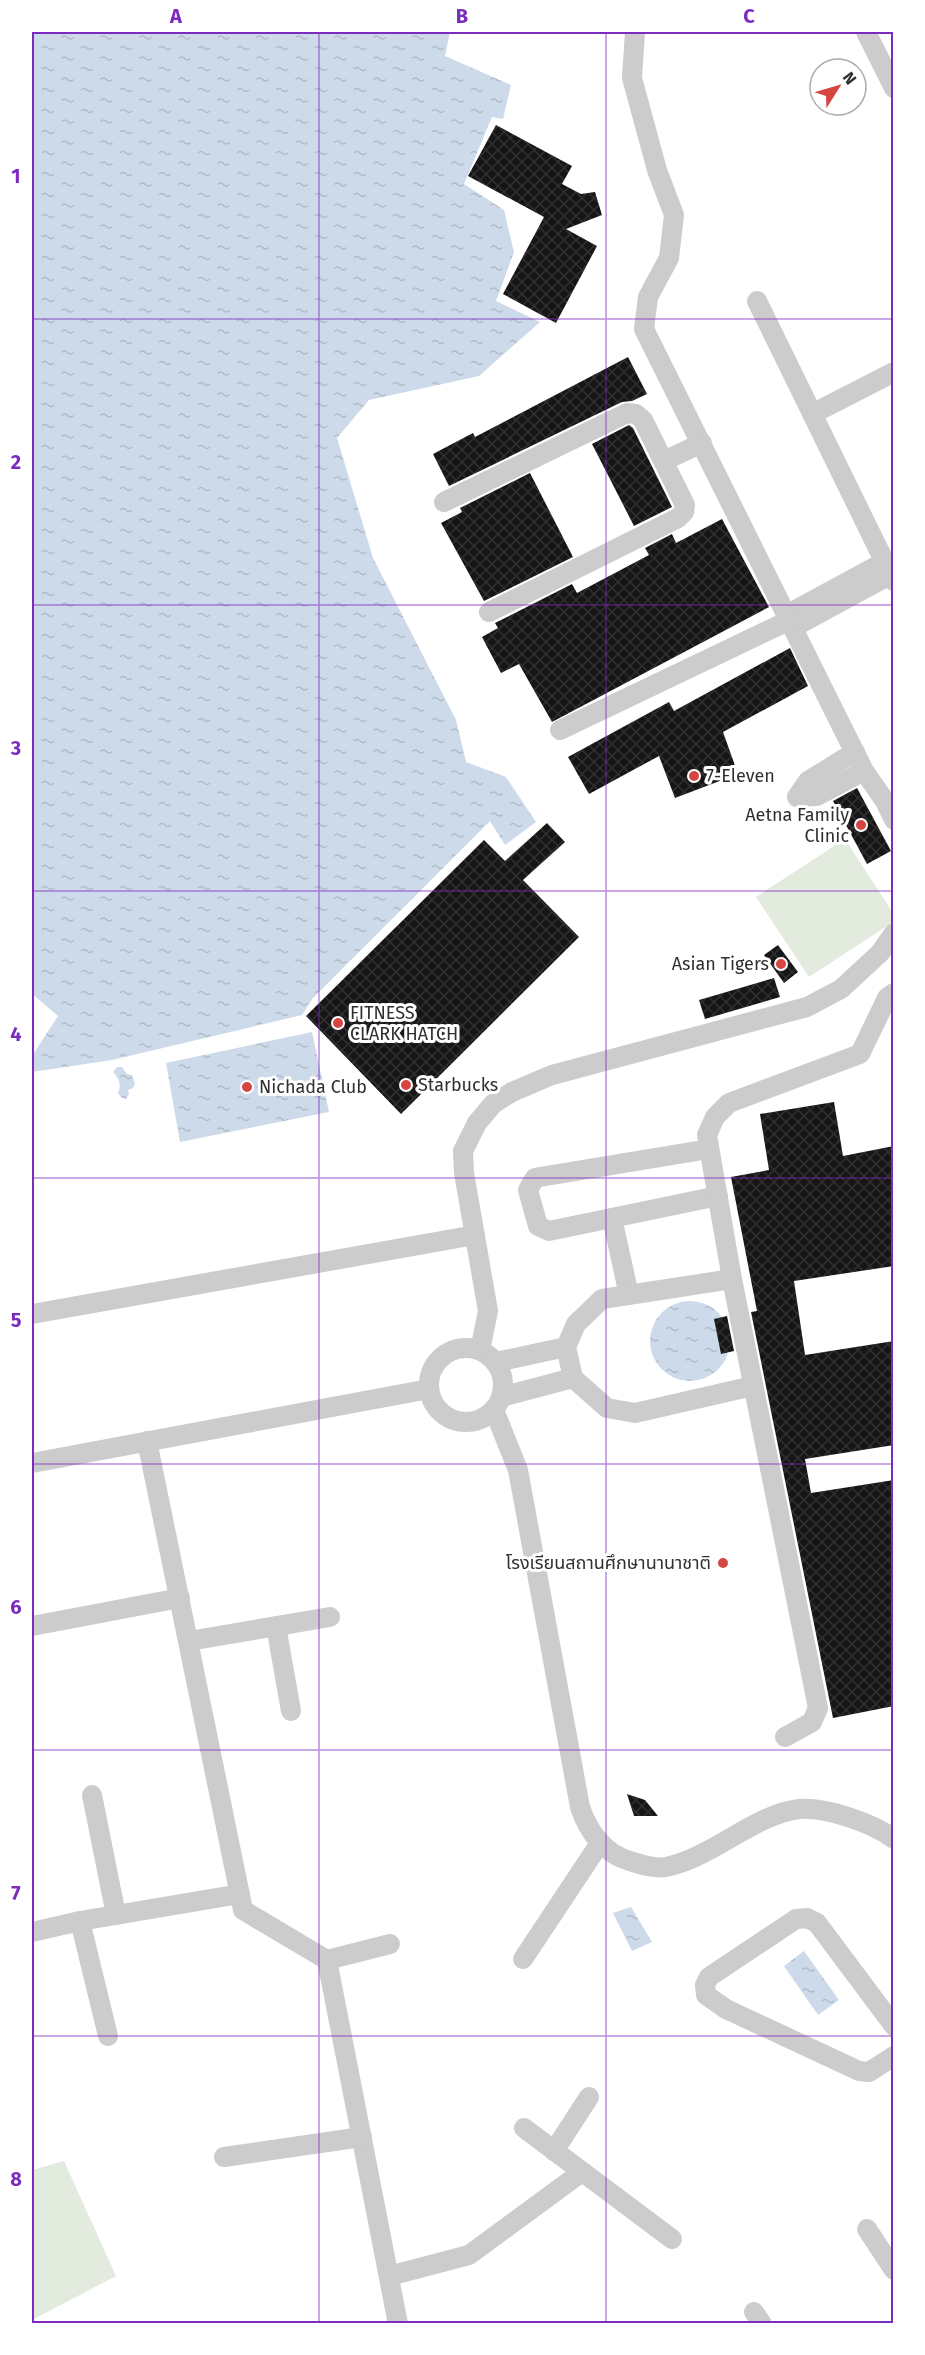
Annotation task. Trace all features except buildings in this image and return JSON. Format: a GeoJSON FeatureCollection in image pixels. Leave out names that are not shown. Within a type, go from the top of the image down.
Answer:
{"type":"FeatureCollection","features":[{"type":"Feature","properties":{"kind":"street"},"geometry":{"type":"LineString","coordinates":[[635,32],[632,78],[657,170],[674,215],[669,258],[648,297],[644,329],[791,620],[864,771],[885,801],[894,820]]}},
{"type":"Feature","properties":{"kind":"street"},"geometry":{"type":"LineString","coordinates":[[866,32],[894,88]]}},
{"type":"Feature","properties":{"kind":"street"},"geometry":{"type":"LineString","coordinates":[[560,730],[791,620],[889,565],[757,301]]}},
{"type":"Feature","properties":{"kind":"street"},"geometry":{"type":"LineString","coordinates":[[812,414],[894,372]]}},
{"type":"Feature","properties":{"kind":"street"},"geometry":{"type":"LineString","coordinates":[[444,502],[627,413],[636,414],[643,420],[685,505],[684,512],[678,518],[489,612]]}},
{"type":"Feature","properties":{"kind":"street"},"geometry":{"type":"LineString","coordinates":[[664,461],[702,443]]}},
{"type":"Feature","properties":{"kind":"street"},"geometry":{"type":"LineString","coordinates":[[855,752],[808,780],[797,797],[817,796],[864,771]]}},
{"type":"Feature","properties":{"kind":"street"},"geometry":{"type":"LineString","coordinates":[[894,933],[880,953],[841,989],[807,1007],[552,1075],[512,1092],[493,1104],[477,1123],[463,1151],[488,1311],[488,1356],[503,1380],[498,1404],[518,1470],[580,1807],[586,1826],[600,1843],[621,1859],[645,1866],[669,1867],[776,1816],[800,1809],[824,1811],[861,1822],[894,1839]]}},
{"type":"Feature","properties":{"kind":"street"},"geometry":{"type":"LineString","coordinates":[[785,1737],[812,1722],[818,1708],[732,1279],[707,1135],[715,1117],[729,1103],[860,1054],[887,998],[894,993]]}},
{"type":"Feature","properties":{"kind":"street"},"geometry":{"type":"LineString","coordinates":[[710,1149],[535,1178],[528,1190],[535,1221],[543,1229],[549,1231],[718,1196]]}},
{"type":"Feature","properties":{"kind":"street"},"geometry":{"type":"LineString","coordinates":[[612,1218],[629,1295]]}},
{"type":"Feature","properties":{"kind":"street"},"geometry":{"type":"LineString","coordinates":[[32,1314],[475,1235]]}},
{"type":"Feature","properties":{"kind":"street"},"geometry":{"type":"LineString","coordinates":[[732,1279],[602,1299],[576,1324],[566,1347],[573,1378],[608,1408],[635,1413],[753,1386]]}},
{"type":"Feature","properties":{"kind":"street"},"geometry":{"type":"LineString","coordinates":[[566,1347],[539,1354],[488,1356],[462,1347],[445,1354],[437,1362],[431,1373],[429,1389],[435,1405],[444,1414],[462,1422],[476,1421],[498,1404],[573,1378]]}},
{"type":"Feature","properties":{"kind":"street"},"geometry":{"type":"LineString","coordinates":[[32,1463],[429,1389]]}},
{"type":"Feature","properties":{"kind":"street"},"geometry":{"type":"LineString","coordinates":[[147,1441],[243,1910],[327,1960],[390,1944]]}},
{"type":"Feature","properties":{"kind":"street"},"geometry":{"type":"LineString","coordinates":[[32,1626],[180,1598]]}},
{"type":"Feature","properties":{"kind":"street"},"geometry":{"type":"LineString","coordinates":[[189,1641],[330,1617]]}},
{"type":"Feature","properties":{"kind":"street"},"geometry":{"type":"LineString","coordinates":[[276,1626],[291,1711]]}},
{"type":"Feature","properties":{"kind":"street"},"geometry":{"type":"LineString","coordinates":[[92,1795],[116,1915]]}},
{"type":"Feature","properties":{"kind":"street"},"geometry":{"type":"LineString","coordinates":[[522,1959],[600,1843]]}},
{"type":"Feature","properties":{"kind":"street"},"geometry":{"type":"LineString","coordinates":[[32,1932],[80,1921],[240,1894]]}},
{"type":"Feature","properties":{"kind":"street"},"geometry":{"type":"LineString","coordinates":[[894,2026],[817,1923],[807,1918],[796,1919],[709,1977],[705,1985],[706,1995],[726,2008],[859,2071],[868,2072],[876,2069],[894,2056]]}},
{"type":"Feature","properties":{"kind":"street"},"geometry":{"type":"LineString","coordinates":[[80,1921],[108,2036]]}},
{"type":"Feature","properties":{"kind":"street"},"geometry":{"type":"LineString","coordinates":[[327,1960],[398,2324]]}},
{"type":"Feature","properties":{"kind":"street"},"geometry":{"type":"LineString","coordinates":[[554,2151],[589,2097]]}},
{"type":"Feature","properties":{"kind":"street"},"geometry":{"type":"LineString","coordinates":[[524,2128],[672,2240]]}},
{"type":"Feature","properties":{"kind":"street"},"geometry":{"type":"LineString","coordinates":[[224,2157],[362,2137]]}},
{"type":"Feature","properties":{"kind":"street"},"geometry":{"type":"LineString","coordinates":[[389,2276],[469,2255],[582,2172]]}},
{"type":"Feature","properties":{"kind":"street"},"geometry":{"type":"LineString","coordinates":[[867,2229],[894,2270]]}},
{"type":"Feature","properties":{"kind":"shaded area"},"geometry":{"type":"Polygon","coordinates":[[[845,839],[893,913],[893,922],[809,977],[756,897],[845,839]]]}},
{"type":"Feature","properties":{"kind":"shaded area"},"geometry":{"type":"Polygon","coordinates":[[[64,2161],[116,2276],[32,2320],[32,2170],[64,2161]]]}},
{"type":"Feature","properties":{"kind":"water"},"geometry":{"type":"Polygon","coordinates":[[[32,32],[450,32],[445,56],[511,85],[503,119],[492,117],[464,184],[504,210],[514,252],[496,301],[540,322],[479,376],[369,400],[337,438],[373,558],[456,720],[466,762],[506,777],[536,822],[505,845],[490,821],[313,998],[302,1015],[112,1060],[32,1072],[32,1056],[58,1016],[32,994],[32,32]]]}},
{"type":"Feature","properties":{"kind":"water","name":"Nichada Club"},"geometry":{"type":"Polygon","coordinates":[[[312,1032],[329,1112],[180,1142],[166,1063],[312,1032]]]}},
{"type":"Feature","properties":{"kind":"water"},"geometry":{"type":"Polygon","coordinates":[[[117,1067],[122,1067],[127,1074],[132,1075],[135,1084],[128,1090],[129,1094],[126,1099],[118,1093],[119,1082],[113,1072],[117,1067]]]}},
{"type":"Feature","properties":{"kind":"water"},"geometry":{"type":"Polygon","coordinates":[[[690,1301],[705,1304],[718,1313],[727,1326],[730,1341],[727,1356],[718,1369],[705,1378],[690,1381],[675,1378],[662,1369],[653,1356],[650,1341],[653,1326],[662,1313],[675,1304],[690,1301]]]}},
{"type":"Feature","properties":{"kind":"water"},"geometry":{"type":"Polygon","coordinates":[[[631,1907],[652,1942],[632,1951],[613,1913],[631,1907]]]}},
{"type":"Feature","properties":{"kind":"water"},"geometry":{"type":"Polygon","coordinates":[[[804,1951],[839,2000],[818,2015],[784,1966],[804,1951]]]}},
{"type":"Feature","properties":{"kind":"place","name":"7-Eleven"},"geometry":{"type":"Point","coordinates":[694,776]}},
{"type":"Feature","properties":{"kind":"place","name":"Aetna Family Clinic"},"geometry":{"type":"Point","coordinates":[861,825]}},
{"type":"Feature","properties":{"kind":"place","name":"Asian Tigers"},"geometry":{"type":"Point","coordinates":[781,964]}},
{"type":"Feature","properties":{"kind":"place","name":"FITNESS CLARK HATCH"},"geometry":{"type":"Point","coordinates":[338,1023]}},
{"type":"Feature","properties":{"kind":"place","name":"Starbucks"},"geometry":{"type":"Point","coordinates":[406,1085]}},
{"type":"Feature","properties":{"kind":"place","name":"Nichada Club"},"geometry":{"type":"Point","coordinates":[247,1087]}},
{"type":"Feature","properties":{"kind":"place","name":"โรงเรียนสถานศึกษานานาชาติ"},"geometry":{"type":"Point","coordinates":[723,1563]}}]}
